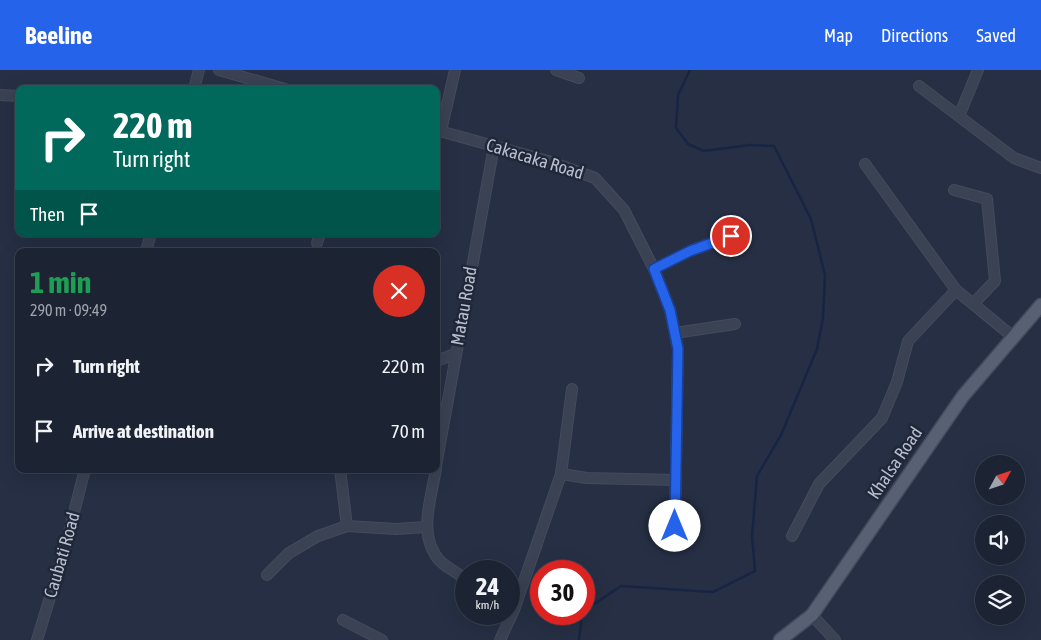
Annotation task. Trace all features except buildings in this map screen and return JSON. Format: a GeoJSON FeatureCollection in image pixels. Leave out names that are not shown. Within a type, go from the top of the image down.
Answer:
{"type":"FeatureCollection","features":[{"type":"Feature","properties":{"kind":"main road","name":"Khalsa Road"},"geometry":{"type":"LineString","coordinates":[[780,640],[812,615],[963,396],[1041,304]]}},
{"type":"Feature","properties":{"kind":"street"},"geometry":{"type":"LineString","coordinates":[[195,85],[200,70]]}},
{"type":"Feature","properties":{"kind":"street"},"geometry":{"type":"LineString","coordinates":[[219,70],[271,85]]}},
{"type":"Feature","properties":{"kind":"street"},"geometry":{"type":"LineString","coordinates":[[440,123],[455,70]]}},
{"type":"Feature","properties":{"kind":"street"},"geometry":{"type":"LineString","coordinates":[[556,70],[579,78]]}},
{"type":"Feature","properties":{"kind":"street"},"geometry":{"type":"LineString","coordinates":[[959,116],[978,70]]}},
{"type":"Feature","properties":{"kind":"street"},"geometry":{"type":"LineString","coordinates":[[919,86],[1014,158],[1041,168]]}},
{"type":"Feature","properties":{"kind":"street"},"geometry":{"type":"LineString","coordinates":[[0,95],[15,96]]}},
{"type":"Feature","properties":{"kind":"street","name":"Cakacaka Road"},"geometry":{"type":"LineString","coordinates":[[440,131],[548,161],[595,178],[624,210],[654,269],[670,310],[678,349],[675,526]]}},
{"type":"Feature","properties":{"kind":"street","name":"Matau Road"},"geometry":{"type":"LineString","coordinates":[[440,445],[494,146]]}},
{"type":"Feature","properties":{"kind":"street"},"geometry":{"type":"LineString","coordinates":[[865,164],[956,290],[1012,336]]}},
{"type":"Feature","properties":{"kind":"street"},"geometry":{"type":"LineString","coordinates":[[954,190],[987,199],[995,281],[973,304]]}},
{"type":"Feature","properties":{"kind":"street"},"geometry":{"type":"LineString","coordinates":[[654,269],[690,251],[731,236]]}},
{"type":"Feature","properties":{"kind":"street"},"geometry":{"type":"LineString","coordinates":[[792,536],[819,484],[882,418],[897,382],[908,341],[956,290]]}},
{"type":"Feature","properties":{"kind":"street"},"geometry":{"type":"LineString","coordinates":[[675,333],[735,324]]}},
{"type":"Feature","properties":{"kind":"street"},"geometry":{"type":"LineString","coordinates":[[440,360],[456,354]]}},
{"type":"Feature","properties":{"kind":"street"},"geometry":{"type":"LineString","coordinates":[[520,586],[561,474],[572,389]]}},
{"type":"Feature","properties":{"kind":"street","name":"Caubati Road"},"geometry":{"type":"LineString","coordinates":[[37,640],[65,548],[83,473]]}},
{"type":"Feature","properties":{"kind":"street"},"geometry":{"type":"LineString","coordinates":[[340,473],[347,526]]}},
{"type":"Feature","properties":{"kind":"street","name":"Matau Road"},"geometry":{"type":"LineString","coordinates":[[435,473],[426,527],[429,544],[441,562],[455,572]]}},
{"type":"Feature","properties":{"kind":"street"},"geometry":{"type":"LineString","coordinates":[[561,474],[587,478],[676,480]]}},
{"type":"Feature","properties":{"kind":"street"},"geometry":{"type":"LineString","coordinates":[[267,575],[290,552],[318,536],[347,526],[396,529],[426,527]]}},
{"type":"Feature","properties":{"kind":"street"},"geometry":{"type":"LineString","coordinates":[[812,615],[835,640]]}},
{"type":"Feature","properties":{"kind":"street"},"geometry":{"type":"LineString","coordinates":[[343,620],[382,640]]}},
{"type":"Feature","properties":{"kind":"street"},"geometry":{"type":"LineString","coordinates":[[500,640],[506,625]]}},
{"type":"Feature","properties":{"kind":"waterway"},"geometry":{"type":"LineString","coordinates":[[595,604],[621,586],[713,592],[755,571],[752,536],[757,476],[781,435],[817,349],[823,318],[825,275],[811,219],[774,146],[750,145],[704,151],[688,144],[676,128],[678,95],[690,70]]}},
{"type":"Feature","properties":{"kind":"waterway"},"geometry":{"type":"LineString","coordinates":[[579,640],[581,625]]}},
{"type":"Feature","properties":{"kind":"route"},"geometry":{"type":"LineString","coordinates":[[675,526],[678,349],[670,310],[654,269],[690,251],[731,236]]}}]}
